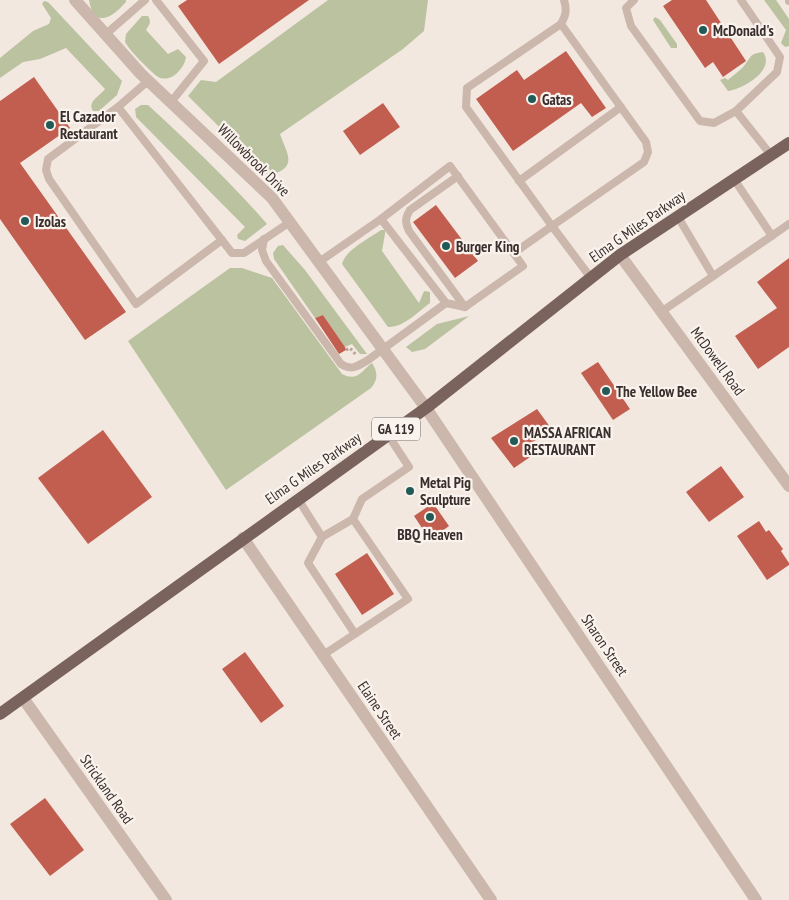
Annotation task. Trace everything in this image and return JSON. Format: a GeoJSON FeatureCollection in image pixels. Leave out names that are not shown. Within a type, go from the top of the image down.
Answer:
{"type":"FeatureCollection","features":[{"type":"Feature","properties":{"kind":"main road","name":"Elma G Miles Parkway"},"geometry":{"type":"LineString","coordinates":[[0,714],[426,408],[620,255],[789,142]]}},
{"type":"Feature","properties":{"kind":"street","name":"Willowbrook Drive"},"geometry":{"type":"LineString","coordinates":[[76,0],[148,81],[272,198],[426,408]]}},
{"type":"Feature","properties":{"kind":"street","name":"McDowell Road"},"geometry":{"type":"LineString","coordinates":[[620,255],[789,486]]}},
{"type":"Feature","properties":{"kind":"street","name":"Sharon Street"},"geometry":{"type":"LineString","coordinates":[[426,408],[756,900]]}},
{"type":"Feature","properties":{"kind":"street","name":"Elaine Street"},"geometry":{"type":"LineString","coordinates":[[243,538],[491,900]]}},
{"type":"Feature","properties":{"kind":"street","name":"Strickland Road"},"geometry":{"type":"LineString","coordinates":[[23,698],[166,900]]}},
{"type":"Feature","properties":{"kind":"lane"},"geometry":{"type":"LineString","coordinates":[[106,34],[145,0]]}},
{"type":"Feature","properties":{"kind":"lane"},"geometry":{"type":"LineString","coordinates":[[156,0],[204,61],[170,102]]}},
{"type":"Feature","properties":{"kind":"lane"},"geometry":{"type":"LineString","coordinates":[[564,0],[567,9],[561,24],[467,88],[466,107],[591,278]]}},
{"type":"Feature","properties":{"kind":"lane"},"geometry":{"type":"LineString","coordinates":[[634,0],[626,8],[631,26],[700,121],[714,123],[736,111],[777,72],[780,57],[741,0]]}},
{"type":"Feature","properties":{"kind":"lane"},"geometry":{"type":"LineString","coordinates":[[514,253],[644,162],[648,152],[646,142],[561,24]]}},
{"type":"Feature","properties":{"kind":"lane"},"geometry":{"type":"LineString","coordinates":[[780,57],[789,58]]}},
{"type":"Feature","properties":{"kind":"lane"},"geometry":{"type":"LineString","coordinates":[[148,81],[118,107],[48,160],[46,170],[49,179],[136,304],[222,240]]}},
{"type":"Feature","properties":{"kind":"lane"},"geometry":{"type":"LineString","coordinates":[[118,107],[232,254],[244,253],[290,222]]}},
{"type":"Feature","properties":{"kind":"lane"},"geometry":{"type":"LineString","coordinates":[[519,181],[621,107]]}},
{"type":"Feature","properties":{"kind":"lane"},"geometry":{"type":"LineString","coordinates":[[736,111],[770,155]]}},
{"type":"Feature","properties":{"kind":"lane"},"geometry":{"type":"LineString","coordinates":[[319,262],[381,219],[450,166],[523,266],[465,306],[446,303],[381,219]]}},
{"type":"Feature","properties":{"kind":"lane"},"geometry":{"type":"LineString","coordinates":[[458,176],[410,210],[406,217],[406,224],[426,255],[465,306]]}},
{"type":"Feature","properties":{"kind":"lane"},"geometry":{"type":"LineString","coordinates":[[734,179],[772,236]]}},
{"type":"Feature","properties":{"kind":"lane"},"geometry":{"type":"LineString","coordinates":[[678,217],[714,276]]}},
{"type":"Feature","properties":{"kind":"lane"},"geometry":{"type":"LineString","coordinates":[[661,312],[789,224]]}},
{"type":"Feature","properties":{"kind":"lane"},"geometry":{"type":"LineString","coordinates":[[264,239],[262,250],[266,260],[345,367],[356,367],[446,303]]}},
{"type":"Feature","properties":{"kind":"lane"},"geometry":{"type":"LineString","coordinates":[[355,634],[308,563],[322,537],[353,519],[362,500],[408,467],[388,435]]}},
{"type":"Feature","properties":{"kind":"lane"},"geometry":{"type":"LineString","coordinates":[[298,499],[322,537]]}},
{"type":"Feature","properties":{"kind":"lane"},"geometry":{"type":"LineString","coordinates":[[323,655],[408,599],[353,519]]}},
{"type":"Feature","properties":{"kind":"green space"},"geometry":{"type":"Polygon","coordinates":[[[89,0],[126,0],[126,2],[110,16],[99,18],[91,9],[89,0]]]}},
{"type":"Feature","properties":{"kind":"green space"},"geometry":{"type":"Polygon","coordinates":[[[328,0],[428,0],[424,31],[403,49],[280,134],[288,155],[287,165],[278,173],[269,176],[188,96],[201,80],[216,82],[328,0]]]}},
{"type":"Feature","properties":{"kind":"green space"},"geometry":{"type":"Polygon","coordinates":[[[764,0],[776,0],[789,19],[789,46],[785,47],[781,43],[786,30],[764,0]]]}},
{"type":"Feature","properties":{"kind":"green space"},"geometry":{"type":"Polygon","coordinates":[[[44,1],[48,2],[122,81],[117,95],[99,111],[93,111],[92,104],[105,89],[66,48],[40,59],[23,62],[0,78],[0,58],[33,31],[49,24],[51,18],[42,4],[44,1]]]}},
{"type":"Feature","properties":{"kind":"green space"},"geometry":{"type":"Polygon","coordinates":[[[142,16],[148,16],[150,22],[146,30],[168,54],[178,49],[186,57],[182,68],[172,77],[164,79],[158,77],[140,61],[125,42],[126,34],[142,16]]]}},
{"type":"Feature","properties":{"kind":"green space"},"geometry":{"type":"Polygon","coordinates":[[[655,17],[660,20],[677,44],[677,48],[671,48],[653,20],[655,17]]]}},
{"type":"Feature","properties":{"kind":"green space"},"geometry":{"type":"Polygon","coordinates":[[[763,52],[766,59],[762,72],[742,87],[728,91],[720,80],[725,78],[728,80],[742,68],[751,56],[763,52]]]}},
{"type":"Feature","properties":{"kind":"green space"},"geometry":{"type":"Polygon","coordinates":[[[141,105],[148,105],[179,134],[224,177],[267,224],[245,241],[238,239],[237,235],[245,227],[136,117],[135,109],[141,105]]]}},
{"type":"Feature","properties":{"kind":"green space"},"geometry":{"type":"Polygon","coordinates":[[[381,230],[385,230],[382,251],[419,303],[424,291],[430,292],[430,303],[394,327],[388,327],[342,264],[353,249],[381,230]]]}},
{"type":"Feature","properties":{"kind":"green space"},"geometry":{"type":"Polygon","coordinates":[[[283,245],[305,270],[367,354],[360,354],[352,344],[345,347],[323,315],[315,318],[274,259],[273,253],[278,246],[283,245]]]}},
{"type":"Feature","properties":{"kind":"green space"},"geometry":{"type":"Polygon","coordinates":[[[230,268],[242,268],[272,278],[342,374],[352,377],[356,376],[372,363],[376,376],[371,388],[226,490],[128,341],[230,268]]]}},
{"type":"Feature","properties":{"kind":"green space"},"geometry":{"type":"Polygon","coordinates":[[[469,316],[425,349],[412,352],[406,347],[437,324],[469,316]]]}},
{"type":"Feature","properties":{"kind":"building"},"geometry":{"type":"Polygon","coordinates":[[[187,0],[309,0],[219,64],[178,6],[187,0]]]}},
{"type":"Feature","properties":{"kind":"building"},"geometry":{"type":"Polygon","coordinates":[[[672,0],[706,0],[746,61],[723,77],[713,62],[705,68],[663,6],[672,0]]]}},
{"type":"Feature","properties":{"kind":"building"},"geometry":{"type":"Polygon","coordinates":[[[566,51],[606,108],[592,117],[581,103],[513,151],[476,99],[517,70],[524,80],[566,51]]]}},
{"type":"Feature","properties":{"kind":"building"},"geometry":{"type":"Polygon","coordinates":[[[34,77],[70,128],[20,163],[126,312],[85,340],[0,219],[0,101],[34,77]]]}},
{"type":"Feature","properties":{"kind":"building"},"geometry":{"type":"Polygon","coordinates":[[[383,103],[400,127],[360,155],[343,131],[383,103]]]}},
{"type":"Feature","properties":{"kind":"building"},"geometry":{"type":"Polygon","coordinates":[[[436,205],[478,261],[455,278],[413,222],[436,205]]]}},
{"type":"Feature","properties":{"kind":"building"},"geometry":{"type":"Polygon","coordinates":[[[789,258],[789,347],[758,369],[735,336],[777,308],[757,282],[789,258]]]}},
{"type":"Feature","properties":{"kind":"building"},"geometry":{"type":"Polygon","coordinates":[[[323,315],[345,347],[346,350],[339,354],[315,318],[323,315]]]}},
{"type":"Feature","properties":{"kind":"building","name":"The Yellow Bee"},"geometry":{"type":"Polygon","coordinates":[[[598,362],[630,409],[613,420],[581,373],[598,362]]]}},
{"type":"Feature","properties":{"kind":"building","name":"MASSA AFRICAN RESTAURANT"},"geometry":{"type":"Polygon","coordinates":[[[537,409],[553,431],[529,444],[536,453],[514,468],[491,438],[537,409]]]}},
{"type":"Feature","properties":{"kind":"building"},"geometry":{"type":"Polygon","coordinates":[[[103,430],[152,497],[88,544],[38,478],[103,430]]]}},
{"type":"Feature","properties":{"kind":"building"},"geometry":{"type":"Polygon","coordinates":[[[721,466],[744,497],[709,522],[686,492],[721,466]]]}},
{"type":"Feature","properties":{"kind":"building"},"geometry":{"type":"Polygon","coordinates":[[[433,503],[449,526],[430,540],[414,516],[433,503]]]}},
{"type":"Feature","properties":{"kind":"building"},"geometry":{"type":"Polygon","coordinates":[[[759,521],[766,532],[769,530],[783,549],[781,551],[789,563],[789,565],[767,580],[737,536],[759,521]]]}},
{"type":"Feature","properties":{"kind":"building"},"geometry":{"type":"Polygon","coordinates":[[[367,553],[394,594],[362,615],[335,574],[367,553]]]}},
{"type":"Feature","properties":{"kind":"building"},"geometry":{"type":"Polygon","coordinates":[[[245,652],[284,706],[261,723],[222,669],[245,652]]]}},
{"type":"Feature","properties":{"kind":"building"},"geometry":{"type":"Polygon","coordinates":[[[45,798],[84,850],[50,876],[10,824],[45,798]]]}},
{"type":"Feature","properties":{"kind":"place","name":"McDonald's"},"geometry":{"type":"Point","coordinates":[703,30]}},
{"type":"Feature","properties":{"kind":"place","name":"Gatas"},"geometry":{"type":"Point","coordinates":[532,99]}},
{"type":"Feature","properties":{"kind":"place","name":"El Cazador Restaurant"},"geometry":{"type":"Point","coordinates":[50,125]}},
{"type":"Feature","properties":{"kind":"place","name":"Izolas"},"geometry":{"type":"Point","coordinates":[25,221]}},
{"type":"Feature","properties":{"kind":"place","name":"Burger King"},"geometry":{"type":"Point","coordinates":[446,246]}},
{"type":"Feature","properties":{"kind":"place","name":"The Yellow Bee"},"geometry":{"type":"Point","coordinates":[606,391]}},
{"type":"Feature","properties":{"kind":"place","name":"MASSA AFRICAN RESTAURANT"},"geometry":{"type":"Point","coordinates":[514,441]}},
{"type":"Feature","properties":{"kind":"place","name":"Metal Pig Sculpture"},"geometry":{"type":"Point","coordinates":[410,491]}},
{"type":"Feature","properties":{"kind":"place","name":"BBQ Heaven"},"geometry":{"type":"Point","coordinates":[430,517]}}]}
